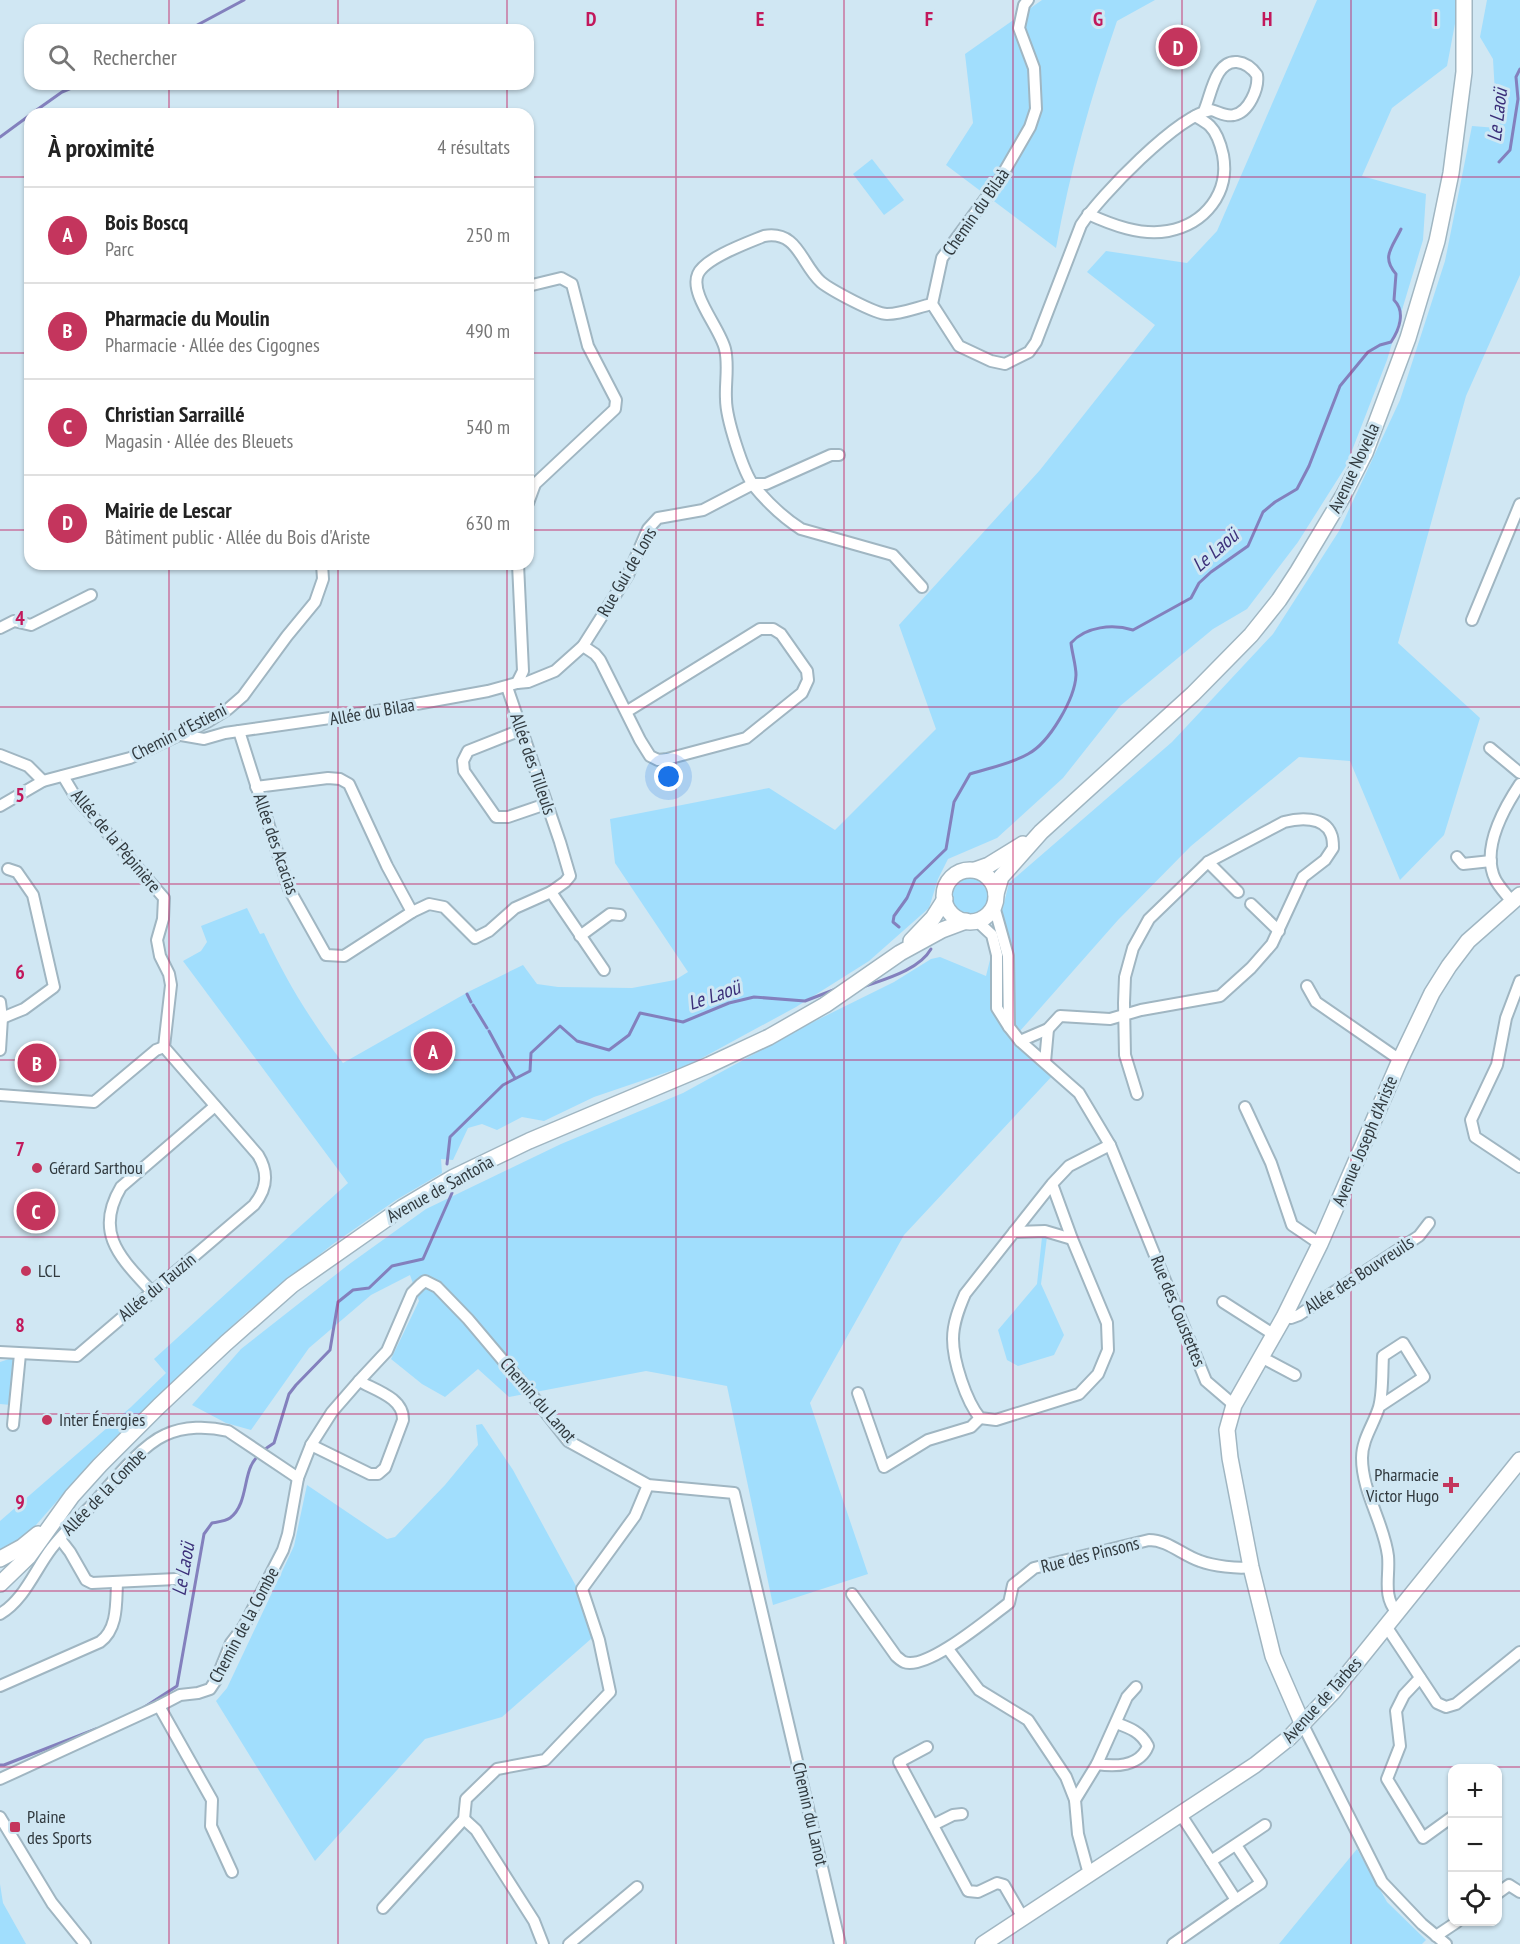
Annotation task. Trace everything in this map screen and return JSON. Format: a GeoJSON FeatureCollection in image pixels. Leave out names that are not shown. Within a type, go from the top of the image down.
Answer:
{"type":"FeatureCollection","features":[{"type":"Feature","properties":{"kind":"main road","name":"Avenue Novella"},"geometry":{"type":"LineString","coordinates":[[995,900],[1001,877],[1041,832],[1193,694],[1251,635],[1279,600],[1321,535],[1365,453],[1408,338],[1437,241],[1451,173],[1464,72],[1464,0]]}},
{"type":"Feature","properties":{"kind":"main road","name":"Avenue Novella"},"geometry":{"type":"LineString","coordinates":[[975,870],[989,865],[1041,832]]}},
{"type":"Feature","properties":{"kind":"main road"},"geometry":{"type":"LineString","coordinates":[[975,870],[990,879],[995,900],[984,918],[972,921],[951,914],[945,899],[948,883],[953,877],[959,872],[975,870]]}},
{"type":"Feature","properties":{"kind":"main road","name":"Avenue Joseph d'Ariste"},"geometry":{"type":"LineString","coordinates":[[1234,1405],[1284,1317],[1320,1244],[1400,1060],[1432,993],[1468,941],[1516,898]]}},
{"type":"Feature","properties":{"kind":"main road","name":"Avenue de Santoña"},"geometry":{"type":"LineString","coordinates":[[900,953],[933,918],[945,899]]}},
{"type":"Feature","properties":{"kind":"main road","name":"Avenue de Santoña"},"geometry":{"type":"LineString","coordinates":[[0,1584],[29,1556],[72,1496],[100,1465],[226,1343],[292,1285],[402,1208],[454,1177],[528,1142],[769,1037],[825,1005],[900,953],[942,930],[972,921]]}},
{"type":"Feature","properties":{"kind":"main road"},"geometry":{"type":"LineString","coordinates":[[1234,1405],[1227,1430],[1230,1458],[1251,1567],[1273,1656],[1303,1725]]}},
{"type":"Feature","properties":{"kind":"main road","name":"Avenue de Tarbes"},"geometry":{"type":"LineString","coordinates":[[983,1944],[1181,1815],[1273,1752],[1303,1725],[1333,1692],[1520,1460]]}},
{"type":"Feature","properties":{"kind":"main road","name":"Avenue de Santoña"},"geometry":{"type":"LineString","coordinates":[[0,1559],[22,1547],[50,1525]]}},
{"type":"Feature","properties":{"kind":"street","name":"Chemin du Bilaà"},"geometry":{"type":"LineString","coordinates":[[932,304],[942,258],[1000,179],[1030,127],[1036,110],[1034,68],[1019,28],[1024,5],[1028,0]]}},
{"type":"Feature","properties":{"kind":"street"},"geometry":{"type":"LineString","coordinates":[[922,587],[893,555],[801,529],[753,484],[731,430],[726,402],[726,351],[722,338],[698,295],[695,284],[698,274],[703,266],[764,236],[773,234],[788,239],[822,282],[874,311],[886,314],[932,304],[959,346],[991,361],[1005,364],[1029,352],[1036,342],[1081,225],[1088,214],[1141,159],[1200,113],[1211,110],[1233,116],[1242,112],[1256,88],[1257,75],[1248,65],[1237,62],[1223,67],[1200,113]]}},
{"type":"Feature","properties":{"kind":"street"},"geometry":{"type":"LineString","coordinates":[[1088,214],[1128,229],[1149,233],[1168,231],[1197,220],[1217,199],[1222,187],[1225,167],[1220,144],[1212,127],[1200,113]]}},
{"type":"Feature","properties":{"kind":"street"},"geometry":{"type":"LineString","coordinates":[[534,285],[561,278],[572,284],[588,346],[616,400],[615,409],[534,478]]}},
{"type":"Feature","properties":{"kind":"street","name":"Rue Gui de Lons"},"geometry":{"type":"LineString","coordinates":[[512,685],[528,682],[555,671],[583,646],[628,575],[648,529],[658,518],[703,510],[753,484],[766,484],[831,455],[839,454]]}},
{"type":"Feature","properties":{"kind":"street"},"geometry":{"type":"LineString","coordinates":[[1472,620],[1520,504]]}},
{"type":"Feature","properties":{"kind":"street","name":"Chemin d'Estieni"},"geometry":{"type":"LineString","coordinates":[[0,806],[43,780],[130,758],[207,722],[228,709],[243,696],[315,602],[323,579],[322,570]]}},
{"type":"Feature","properties":{"kind":"street"},"geometry":{"type":"LineString","coordinates":[[512,685],[522,671],[518,570]]}},
{"type":"Feature","properties":{"kind":"street"},"geometry":{"type":"LineString","coordinates":[[0,628],[14,621],[31,626],[91,595]]}},
{"type":"Feature","properties":{"kind":"street"},"geometry":{"type":"LineString","coordinates":[[583,646],[600,660],[626,712],[650,756],[658,759],[667,759],[746,738],[802,693],[808,680],[807,671],[781,634],[773,629],[760,629],[626,712]]}},
{"type":"Feature","properties":{"kind":"street","name":"Allée des Tilleuls"},"geometry":{"type":"LineString","coordinates":[[512,685],[521,730],[570,876],[551,892]]}},
{"type":"Feature","properties":{"kind":"street","name":"Allée du Bilaa"},"geometry":{"type":"LineString","coordinates":[[181,735],[204,739],[225,733],[372,712],[512,685]]}},
{"type":"Feature","properties":{"kind":"street"},"geometry":{"type":"LineString","coordinates":[[207,722],[212,729],[225,733]]}},
{"type":"Feature","properties":{"kind":"street"},"geometry":{"type":"LineString","coordinates":[[521,730],[468,751],[462,761],[464,771],[496,817],[508,817],[546,804]]}},
{"type":"Feature","properties":{"kind":"street","name":"Allée des Acacias"},"geometry":{"type":"LineString","coordinates":[[239,731],[290,889],[326,955],[344,956],[412,912],[429,904],[444,907],[475,938],[489,931],[515,908],[551,892]]}},
{"type":"Feature","properties":{"kind":"street"},"geometry":{"type":"LineString","coordinates":[[1490,748],[1520,773]]}},
{"type":"Feature","properties":{"kind":"street"},"geometry":{"type":"LineString","coordinates":[[0,755],[28,766],[43,780]]}},
{"type":"Feature","properties":{"kind":"street","name":"Allée de la Pépinière"},"geometry":{"type":"LineString","coordinates":[[63,776],[75,796],[164,897],[164,919],[157,940],[160,956],[169,974],[171,985],[164,1047]]}},
{"type":"Feature","properties":{"kind":"street"},"geometry":{"type":"LineString","coordinates":[[256,787],[328,778],[340,779],[349,784],[387,866],[412,912]]}},
{"type":"Feature","properties":{"kind":"street"},"geometry":{"type":"LineString","coordinates":[[1516,898],[1495,879],[1491,861],[1498,822],[1520,783]]}},
{"type":"Feature","properties":{"kind":"street"},"geometry":{"type":"LineString","coordinates":[[1020,1041],[1048,1029],[1059,1016],[1110,1019],[1124,1015],[1141,1010],[1220,996],[1251,968],[1272,944],[1304,877],[1325,860],[1333,848],[1331,833],[1319,821],[1298,818],[1284,822],[1208,862],[1149,919],[1133,948],[1125,977],[1124,1015],[1125,1054],[1137,1094]]}},
{"type":"Feature","properties":{"kind":"street"},"geometry":{"type":"LineString","coordinates":[[1457,857],[1463,864],[1491,861]]}},
{"type":"Feature","properties":{"kind":"street"},"geometry":{"type":"LineString","coordinates":[[1208,862],[1238,892]]}},
{"type":"Feature","properties":{"kind":"street"},"geometry":{"type":"LineString","coordinates":[[2,1018],[24,1009],[54,987],[33,895],[17,872],[8,869]]}},
{"type":"Feature","properties":{"kind":"street"},"geometry":{"type":"LineString","coordinates":[[551,892],[603,970]]}},
{"type":"Feature","properties":{"kind":"street"},"geometry":{"type":"LineString","coordinates":[[995,900],[1008,957],[1009,1027]]}},
{"type":"Feature","properties":{"kind":"street"},"geometry":{"type":"LineString","coordinates":[[1251,904],[1279,931]]}},
{"type":"Feature","properties":{"kind":"street"},"geometry":{"type":"LineString","coordinates":[[580,936],[610,914],[620,915]]}},
{"type":"Feature","properties":{"kind":"street","name":"Rue des Coustettes"},"geometry":{"type":"LineString","coordinates":[[972,921],[992,935],[997,955],[997,1008],[1020,1041],[1079,1092],[1110,1145],[1206,1381],[1234,1405]]}},
{"type":"Feature","properties":{"kind":"street"},"geometry":{"type":"LineString","coordinates":[[1520,981],[1506,1018],[1497,1065],[1471,1120],[1475,1137],[1520,1167]]}},
{"type":"Feature","properties":{"kind":"street"},"geometry":{"type":"LineString","coordinates":[[1308,986],[1316,1002],[1400,1060]]}},
{"type":"Feature","properties":{"kind":"street"},"geometry":{"type":"LineString","coordinates":[[0,1002],[2,1018],[0,1050]]}},
{"type":"Feature","properties":{"kind":"street"},"geometry":{"type":"LineString","coordinates":[[1045,1062],[1048,1029]]}},
{"type":"Feature","properties":{"kind":"street"},"geometry":{"type":"LineString","coordinates":[[0,1095],[94,1102],[156,1050],[164,1047],[215,1106],[121,1187],[115,1198],[112,1213],[112,1241],[119,1255],[152,1292]]}},
{"type":"Feature","properties":{"kind":"street","name":"Allée du Tauzin"},"geometry":{"type":"LineString","coordinates":[[0,1352],[77,1356],[261,1197],[265,1189],[266,1176],[262,1162],[215,1106]]}},
{"type":"Feature","properties":{"kind":"street"},"geometry":{"type":"LineString","coordinates":[[1245,1107],[1271,1163],[1292,1225],[1320,1244]]}},
{"type":"Feature","properties":{"kind":"street"},"geometry":{"type":"LineString","coordinates":[[1052,1184],[1107,1323],[1108,1350],[1098,1374],[1079,1394],[996,1420],[980,1418],[972,1407],[957,1362],[953,1339],[957,1313],[965,1294],[1052,1184],[1069,1166],[1110,1145]]}},
{"type":"Feature","properties":{"kind":"street","name":"Allée des Bouvreuils"},"geometry":{"type":"LineString","coordinates":[[1284,1317],[1299,1316],[1419,1236],[1429,1223]]}},
{"type":"Feature","properties":{"kind":"street"},"geometry":{"type":"LineString","coordinates":[[1014,1232],[1045,1231],[1072,1239]]}},
{"type":"Feature","properties":{"kind":"street","name":"Chemin du Lanot"},"geometry":{"type":"LineString","coordinates":[[298,1478],[311,1445],[332,1412],[387,1352],[412,1293],[425,1281],[437,1287],[468,1319],[568,1442],[648,1485],[734,1493],[840,1944]]}},
{"type":"Feature","properties":{"kind":"street"},"geometry":{"type":"LineString","coordinates":[[1223,1302],[1273,1334]]}},
{"type":"Feature","properties":{"kind":"street"},"geometry":{"type":"LineString","coordinates":[[1380,1406],[1424,1377],[1403,1343],[1383,1356],[1380,1406],[1367,1432],[1362,1457],[1365,1478],[1388,1556],[1389,1603],[1397,1613]]}},
{"type":"Feature","properties":{"kind":"street"},"geometry":{"type":"LineString","coordinates":[[13,1425],[20,1354]]}},
{"type":"Feature","properties":{"kind":"street"},"geometry":{"type":"LineString","coordinates":[[1261,1356],[1295,1375]]}},
{"type":"Feature","properties":{"kind":"street"},"geometry":{"type":"LineString","coordinates":[[311,1445],[370,1474],[378,1474],[385,1467],[403,1420],[403,1413],[394,1400],[359,1381]]}},
{"type":"Feature","properties":{"kind":"street"},"geometry":{"type":"LineString","coordinates":[[858,1393],[884,1467],[928,1440],[971,1427],[980,1418]]}},
{"type":"Feature","properties":{"kind":"street","name":"Allée de la Combe"},"geometry":{"type":"LineString","coordinates":[[0,1614],[17,1600],[60,1539],[131,1462],[151,1443],[165,1434],[190,1428],[215,1428],[228,1431],[298,1478]]}},
{"type":"Feature","properties":{"kind":"street","name":"Chemin de la Combe"},"geometry":{"type":"LineString","coordinates":[[0,1779],[159,1707],[180,1695],[210,1689],[216,1680],[231,1642],[244,1626],[283,1550],[298,1478]]}},
{"type":"Feature","properties":{"kind":"street"},"geometry":{"type":"LineString","coordinates":[[383,1908],[464,1819],[466,1799],[497,1769],[545,1760],[610,1692],[599,1640],[582,1589],[635,1516],[648,1485]]}},
{"type":"Feature","properties":{"kind":"street"},"geometry":{"type":"LineString","coordinates":[[60,1539],[87,1580],[92,1583],[176,1579]]}},
{"type":"Feature","properties":{"kind":"street","name":"Rue des Pinsons"},"geometry":{"type":"LineString","coordinates":[[852,1594],[896,1656],[904,1662],[912,1663],[948,1649],[1009,1603],[1013,1586],[1034,1568],[1149,1540],[1159,1540],[1201,1562],[1242,1569],[1251,1567]]}},
{"type":"Feature","properties":{"kind":"street"},"geometry":{"type":"LineString","coordinates":[[0,1686],[106,1638],[112,1628],[117,1583]]}},
{"type":"Feature","properties":{"kind":"street"},"geometry":{"type":"LineString","coordinates":[[1386,1626],[1437,1703],[1446,1707],[1456,1704],[1520,1652]]}},
{"type":"Feature","properties":{"kind":"street"},"geometry":{"type":"LineString","coordinates":[[948,1649],[980,1690],[1028,1720],[1066,1778],[1075,1800],[1078,1834],[1087,1867],[1091,1873]]}},
{"type":"Feature","properties":{"kind":"street"},"geometry":{"type":"LineString","coordinates":[[1420,1678],[1404,1695],[1396,1711],[1400,1746],[1387,1779],[1423,1838],[1451,1818]]}},
{"type":"Feature","properties":{"kind":"street"},"geometry":{"type":"LineString","coordinates":[[1075,1800],[1097,1764],[1127,1697],[1136,1687]]}},
{"type":"Feature","properties":{"kind":"street"},"geometry":{"type":"LineString","coordinates":[[159,1707],[212,1800],[211,1826],[232,1872]]}},
{"type":"Feature","properties":{"kind":"street"},"geometry":{"type":"LineString","coordinates":[[1097,1764],[1108,1766],[1133,1763],[1145,1754],[1148,1746],[1144,1740],[1133,1729],[1116,1723]]}},
{"type":"Feature","properties":{"kind":"street"},"geometry":{"type":"LineString","coordinates":[[1303,1725],[1382,1882],[1422,1924],[1446,1944]]}},
{"type":"Feature","properties":{"kind":"street"},"geometry":{"type":"LineString","coordinates":[[927,1747],[899,1762],[968,1891],[978,1892],[997,1883],[1004,1885],[1023,1918]]}},
{"type":"Feature","properties":{"kind":"street"},"geometry":{"type":"LineString","coordinates":[[933,1825],[953,1815],[962,1814]]}},
{"type":"Feature","properties":{"kind":"street"},"geometry":{"type":"LineString","coordinates":[[1181,1815],[1236,1900]]}},
{"type":"Feature","properties":{"kind":"street"},"geometry":{"type":"LineString","coordinates":[[0,1817],[52,1903],[85,1944]]}},
{"type":"Feature","properties":{"kind":"street"},"geometry":{"type":"LineString","coordinates":[[464,1819],[476,1830],[534,1921],[543,1944]]}},
{"type":"Feature","properties":{"kind":"street"},"geometry":{"type":"LineString","coordinates":[[1211,1862],[1265,1825]]}},
{"type":"Feature","properties":{"kind":"street"},"geometry":{"type":"LineString","coordinates":[[1173,1944],[1261,1883],[1236,1845]]}},
{"type":"Feature","properties":{"kind":"street"},"geometry":{"type":"LineString","coordinates":[[1502,1890],[1509,1885],[1520,1892]]}},
{"type":"Feature","properties":{"kind":"street"},"geometry":{"type":"LineString","coordinates":[[569,1944],[637,1887]]}},
{"type":"Feature","properties":{"kind":"street"},"geometry":{"type":"LineString","coordinates":[[1436,1936],[1450,1926]]}},
{"type":"Feature","properties":{"kind":"shaded area"},"geometry":{"type":"Polygon","coordinates":[[[1042,0],[1155,0],[1117,21],[1082,134],[1056,248],[946,165],[973,123],[965,54],[1042,0]]]}},
{"type":"Feature","properties":{"kind":"shaded area"},"geometry":{"type":"Polygon","coordinates":[[[1317,0],[1455,0],[1457,13],[1447,66],[1392,108],[1362,176],[1426,194],[1423,240],[1387,360],[1346,466],[1298,542],[1247,609],[1213,629],[1120,706],[1063,778],[997,838],[948,859],[938,879],[929,908],[869,961],[796,1007],[691,1064],[594,1097],[544,1121],[522,1117],[497,1130],[482,1124],[468,1128],[453,1160],[441,1159],[442,1173],[396,1200],[333,1244],[247,1312],[99,1453],[29,1533],[0,1552],[0,1521],[131,1407],[166,1373],[154,1359],[348,1183],[183,961],[201,951],[207,942],[201,926],[247,908],[260,934],[264,933],[300,1000],[343,1063],[470,991],[523,965],[537,984],[558,987],[632,988],[675,980],[688,972],[615,863],[610,819],[769,788],[835,830],[936,729],[899,625],[1040,470],[1155,325],[1087,272],[1106,251],[1187,263],[1217,231],[1317,0]]]}},
{"type":"Feature","properties":{"kind":"shaded area"},"geometry":{"type":"Polygon","coordinates":[[[1487,0],[1520,0],[1520,275],[1466,396],[1398,643],[1480,718],[1444,835],[1400,880],[1350,761],[1299,757],[1191,846],[1118,920],[1013,1039],[1054,1074],[904,1235],[810,1403],[868,1574],[773,1605],[727,1386],[646,1371],[509,1397],[478,1369],[445,1397],[422,1384],[391,1359],[419,1301],[410,1275],[371,1295],[309,1348],[251,1430],[226,1423],[192,1405],[241,1349],[348,1265],[426,1209],[561,1144],[683,1093],[807,1025],[894,982],[931,959],[940,957],[986,976],[1009,883],[1172,742],[1273,634],[1339,531],[1400,400],[1445,261],[1472,126],[1497,128],[1493,59],[1480,37],[1487,0]]]}},
{"type":"Feature","properties":{"kind":"shaded area"},"geometry":{"type":"Polygon","coordinates":[[[872,159],[904,200],[884,215],[853,174],[872,159]]]}},
{"type":"Feature","properties":{"kind":"shaded area"},"geometry":{"type":"Polygon","coordinates":[[[970,876],[983,882],[989,895],[983,908],[970,914],[957,908],[951,895],[957,882],[970,876]]]}},
{"type":"Feature","properties":{"kind":"shaded area"},"geometry":{"type":"Polygon","coordinates":[[[1042,1237],[1047,1237],[1041,1284],[1064,1335],[1054,1355],[1018,1366],[1007,1360],[998,1330],[1037,1284],[1042,1237]]]}},
{"type":"Feature","properties":{"kind":"shaded area"},"geometry":{"type":"Polygon","coordinates":[[[12,1358],[16,1365],[11,1405],[0,1404],[0,1362],[12,1358]]]}},
{"type":"Feature","properties":{"kind":"shaded area"},"geometry":{"type":"Polygon","coordinates":[[[482,1424],[513,1470],[576,1586],[592,1638],[502,1717],[425,1739],[315,1861],[216,1701],[227,1688],[294,1546],[307,1485],[387,1539],[395,1537],[445,1485],[478,1445],[476,1425],[482,1424]]]}},
{"type":"Feature","properties":{"kind":"shaded area"},"geometry":{"type":"Polygon","coordinates":[[[1357,1849],[1387,1902],[1426,1940],[1422,1944],[1279,1944],[1357,1849]]]}},
{"type":"Feature","properties":{"kind":"shaded area"},"geometry":{"type":"Polygon","coordinates":[[[0,1884],[3,1903],[26,1944],[0,1944],[0,1884]]]}},
{"type":"Feature","properties":{"kind":"waterway"},"geometry":{"type":"LineString","coordinates":[[199,24],[244,0]]}},
{"type":"Feature","properties":{"kind":"waterway","name":"Le Laoü"},"geometry":{"type":"LineString","coordinates":[[1499,162],[1510,150],[1518,99],[1516,77],[1520,69]]}},
{"type":"Feature","properties":{"kind":"waterway"},"geometry":{"type":"LineString","coordinates":[[39,108],[67,90]]}},
{"type":"Feature","properties":{"kind":"waterway"},"geometry":{"type":"LineString","coordinates":[[0,137],[24,119]]}},
{"type":"Feature","properties":{"kind":"waterway","name":"Le Laoü"},"geometry":{"type":"LineString","coordinates":[[899,927],[893,922],[894,916],[907,898],[915,879],[946,849],[954,802],[970,774],[1028,754],[1044,740],[1060,719],[1075,685],[1076,675],[1071,643],[1084,633],[1100,628],[1117,627],[1133,630],[1191,598],[1199,583],[1211,572],[1248,546],[1263,512],[1297,489],[1309,466],[1340,386],[1368,352],[1391,342],[1397,332],[1400,310],[1394,300],[1396,274],[1389,262],[1389,257],[1401,229]]}},
{"type":"Feature","properties":{"kind":"waterway","name":"Le Laoü"},"geometry":{"type":"LineString","coordinates":[[863,987],[910,968],[926,956],[931,949]]}},
{"type":"Feature","properties":{"kind":"waterway","name":"Le Laoü"},"geometry":{"type":"LineString","coordinates":[[447,1164],[450,1137],[503,1085],[530,1071],[531,1053],[560,1026],[577,1041],[609,1050],[629,1035],[640,1013],[683,1022],[729,1003],[754,997],[805,1001],[836,989]]}},
{"type":"Feature","properties":{"kind":"waterway"},"geometry":{"type":"LineString","coordinates":[[467,994],[471,1002]]}},
{"type":"Feature","properties":{"kind":"waterway"},"geometry":{"type":"LineString","coordinates":[[473,1005],[487,1028]]}},
{"type":"Feature","properties":{"kind":"waterway"},"geometry":{"type":"LineString","coordinates":[[489,1031],[503,1057]]}},
{"type":"Feature","properties":{"kind":"waterway"},"geometry":{"type":"LineString","coordinates":[[504,1060],[515,1078]]}},
{"type":"Feature","properties":{"kind":"waterway","name":"Le Laoü"},"geometry":{"type":"LineString","coordinates":[[143,1708],[177,1686],[204,1534],[212,1523],[228,1519],[235,1513],[242,1500],[253,1463],[274,1443],[289,1394],[330,1350],[338,1302],[353,1290],[369,1288],[392,1266],[423,1259],[452,1193]]}},
{"type":"Feature","properties":{"kind":"waterway","name":"Le Laoü"},"geometry":{"type":"LineString","coordinates":[[0,1765],[96,1729]]}},
{"type":"Feature","properties":{"kind":"place","name":"Mairie de Lescar"},"geometry":{"type":"Point","coordinates":[1178,47]}},
{"type":"Feature","properties":{"kind":"place","name":"Bois Boscq"},"geometry":{"type":"Point","coordinates":[433,1051]}},
{"type":"Feature","properties":{"kind":"place","name":"Pharmacie du Moulin"},"geometry":{"type":"Point","coordinates":[37,1063]}},
{"type":"Feature","properties":{"kind":"place","name":"Gérard Sarthou"},"geometry":{"type":"Point","coordinates":[37,1168]}},
{"type":"Feature","properties":{"kind":"place","name":"Christian Sarraillé"},"geometry":{"type":"Point","coordinates":[36,1211]}},
{"type":"Feature","properties":{"kind":"place","name":"LCL"},"geometry":{"type":"Point","coordinates":[26,1271]}},
{"type":"Feature","properties":{"kind":"place","name":"Inter Énergies"},"geometry":{"type":"Point","coordinates":[47,1420]}},
{"type":"Feature","properties":{"kind":"place","name":"Pharmacie Victor Hugo"},"geometry":{"type":"Point","coordinates":[1451,1485]}},
{"type":"Feature","properties":{"kind":"place","name":"Plaine des Sports"},"geometry":{"type":"Point","coordinates":[15,1827]}}]}
